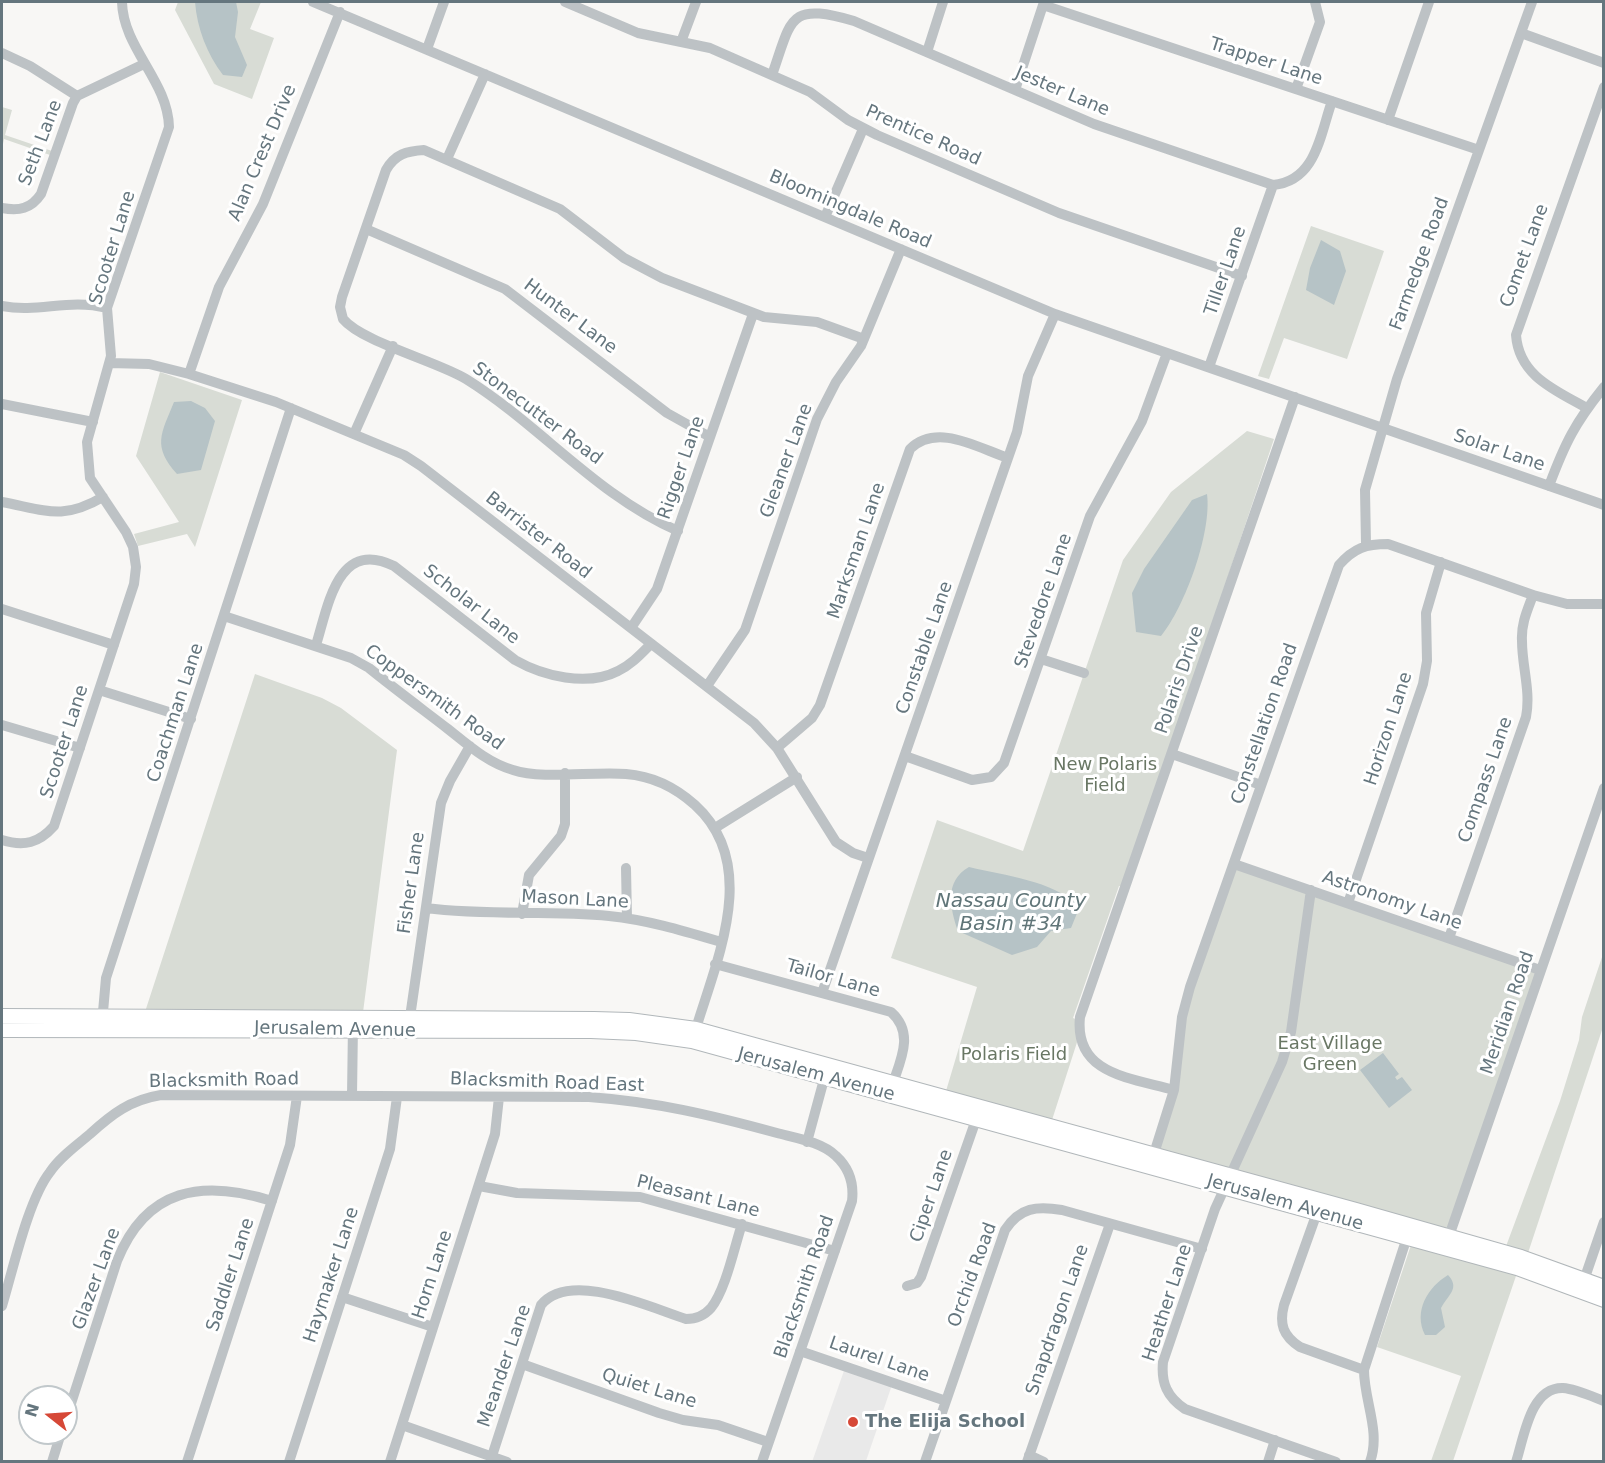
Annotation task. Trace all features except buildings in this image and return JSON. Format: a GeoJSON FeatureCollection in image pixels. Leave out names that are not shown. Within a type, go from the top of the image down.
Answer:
{"type":"FeatureCollection","features":[{"type":"Feature","properties":{"kind":"main road","name":"Jerusalem Avenue"},"geometry":{"type":"LineString","coordinates":[[2,1016],[102,1023]]}},
{"type":"Feature","properties":{"kind":"main road","name":"Jerusalem Avenue"},"geometry":{"type":"LineString","coordinates":[[2,1029],[102,1023],[526,1025],[694,1035],[1447,1242],[1517,1268],[1582,1286],[1604,1287]]}},
{"type":"Feature","properties":{"kind":"main road","name":"Jerusalem Avenue"},"geometry":{"type":"LineString","coordinates":[[1582,1286],[1604,1300]]}},
{"type":"Feature","properties":{"kind":"street","name":"Scooter Lane"},"geometry":{"type":"LineString","coordinates":[[2,840],[24,844],[37,841],[54,826],[134,584],[136,567],[133,547],[126,532],[90,478],[86,457],[111,350],[107,308],[169,127],[165,106],[125,27],[122,2]]}},
{"type":"Feature","properties":{"kind":"street","name":"Bloomingdale Road"},"geometry":{"type":"LineString","coordinates":[[313,2],[1055,314],[1383,428]]}},
{"type":"Feature","properties":{"kind":"street"},"geometry":{"type":"LineString","coordinates":[[427,49],[444,2]]}},
{"type":"Feature","properties":{"kind":"street","name":"Prentice Road"},"geometry":{"type":"LineString","coordinates":[[565,2],[638,33],[710,48],[810,92],[862,129],[1059,213],[1242,276]]}},
{"type":"Feature","properties":{"kind":"street"},"geometry":{"type":"LineString","coordinates":[[681,42],[696,2]]}},
{"type":"Feature","properties":{"kind":"street"},"geometry":{"type":"LineString","coordinates":[[927,52],[943,2]]}},
{"type":"Feature","properties":{"kind":"street"},"geometry":{"type":"LineString","coordinates":[[1296,89],[1320,22],[1315,2]]}},
{"type":"Feature","properties":{"kind":"street"},"geometry":{"type":"LineString","coordinates":[[1388,120],[1429,2]]}},
{"type":"Feature","properties":{"kind":"street","name":"Farmedge Road"},"geometry":{"type":"LineString","coordinates":[[1366,544],[1365,490],[1397,379],[1532,2]]}},
{"type":"Feature","properties":{"kind":"street"},"geometry":{"type":"LineString","coordinates":[[1015,90],[1043,3]]}},
{"type":"Feature","properties":{"kind":"street","name":"Trapper Lane"},"geometry":{"type":"LineString","coordinates":[[1043,3],[1479,150]]}},
{"type":"Feature","properties":{"kind":"street","name":"Alan Crest Drive"},"geometry":{"type":"LineString","coordinates":[[189,374],[219,287],[263,204],[340,12]]}},
{"type":"Feature","properties":{"kind":"street","name":"Jester Lane"},"geometry":{"type":"LineString","coordinates":[[772,75],[791,24],[802,15],[823,12],[854,21],[1094,124],[1273,185]]}},
{"type":"Feature","properties":{"kind":"street"},"geometry":{"type":"LineString","coordinates":[[1521,33],[1604,63]]}},
{"type":"Feature","properties":{"kind":"street"},"geometry":{"type":"LineString","coordinates":[[2,53],[30,66],[77,96],[144,64]]}},
{"type":"Feature","properties":{"kind":"street"},"geometry":{"type":"LineString","coordinates":[[447,159],[485,74]]}},
{"type":"Feature","properties":{"kind":"street","name":"Comet Lane"},"geometry":{"type":"LineString","coordinates":[[1587,408],[1533,375],[1520,357],[1516,335],[1604,87]]}},
{"type":"Feature","properties":{"kind":"street","name":"Seth Lane"},"geometry":{"type":"LineString","coordinates":[[2,208],[24,209],[42,194],[77,96]]}},
{"type":"Feature","properties":{"kind":"street"},"geometry":{"type":"LineString","coordinates":[[1273,185],[1291,182],[1308,168],[1332,101]]}},
{"type":"Feature","properties":{"kind":"street"},"geometry":{"type":"LineString","coordinates":[[825,217],[862,129]]}},
{"type":"Feature","properties":{"kind":"street","name":"Stonecutter Road"},"geometry":{"type":"LineString","coordinates":[[678,531],[632,507],[465,379],[352,328],[341,314],[340,302],[386,170],[396,157],[410,150],[424,150],[447,159],[560,209],[643,270],[753,314],[780,320],[817,322],[864,339]]}},
{"type":"Feature","properties":{"kind":"street","name":"Tiller Lane"},"geometry":{"type":"LineString","coordinates":[[1209,367],[1273,185]]}},
{"type":"Feature","properties":{"kind":"street","name":"Hunter Lane"},"geometry":{"type":"LineString","coordinates":[[366,229],[505,289],[667,413],[710,437]]}},
{"type":"Feature","properties":{"kind":"street","name":"Gleaner Lane"},"geometry":{"type":"LineString","coordinates":[[707,686],[745,630],[817,419],[836,382],[864,339],[901,249]]}},
{"type":"Feature","properties":{"kind":"street"},"geometry":{"type":"LineString","coordinates":[[2,306],[32,309],[74,303],[107,308]]}},
{"type":"Feature","properties":{"kind":"street","name":"Rigger Lane"},"geometry":{"type":"LineString","coordinates":[[631,628],[657,589],[753,314]]}},
{"type":"Feature","properties":{"kind":"street","name":"Constable Lane"},"geometry":{"type":"LineString","coordinates":[[822,993],[1017,432],[1028,376],[1055,314]]}},
{"type":"Feature","properties":{"kind":"street"},"geometry":{"type":"LineString","coordinates":[[354,434],[393,346]]}},
{"type":"Feature","properties":{"kind":"street","name":"Stevedore Lane"},"geometry":{"type":"LineString","coordinates":[[905,756],[972,780],[983,780],[995,774],[1004,764],[1090,516],[1143,421],[1167,353]]}},
{"type":"Feature","properties":{"kind":"street","name":"Barrister Road"},"geometry":{"type":"LineString","coordinates":[[109,363],[148,364],[189,374],[291,408],[354,434],[421,466],[754,723],[777,748],[797,777],[836,842],[853,853],[868,858]]}},
{"type":"Feature","properties":{"kind":"street"},"geometry":{"type":"LineString","coordinates":[[1549,486],[1565,443],[1587,408],[1604,387]]}},
{"type":"Feature","properties":{"kind":"street","name":"Polaris Drive"},"geometry":{"type":"LineString","coordinates":[[1174,1090],[1111,1073],[1099,1066],[1083,1047],[1079,1028],[1080,1017],[1296,398]]}},
{"type":"Feature","properties":{"kind":"street"},"geometry":{"type":"LineString","coordinates":[[2,404],[93,422]]}},
{"type":"Feature","properties":{"kind":"street","name":"Coachman Lane"},"geometry":{"type":"LineString","coordinates":[[102,1023],[106,978],[291,408]]}},
{"type":"Feature","properties":{"kind":"street","name":"Solar Lane"},"geometry":{"type":"LineString","coordinates":[[1383,428],[1604,505]]}},
{"type":"Feature","properties":{"kind":"street","name":"Marksman Lane"},"geometry":{"type":"LineString","coordinates":[[777,748],[812,718],[820,705],[910,449],[924,438],[942,436],[1008,458]]}},
{"type":"Feature","properties":{"kind":"street"},"geometry":{"type":"LineString","coordinates":[[2,502],[64,513],[77,511],[103,497]]}},
{"type":"Feature","properties":{"kind":"street"},"geometry":{"type":"LineString","coordinates":[[1366,544],[1388,544],[1533,595],[1567,604],[1604,604]]}},
{"type":"Feature","properties":{"kind":"street","name":"Constellation Road"},"geometry":{"type":"LineString","coordinates":[[1152,1160],[1174,1090],[1182,1017],[1190,987],[1335,574],[1347,556],[1366,544]]}},
{"type":"Feature","properties":{"kind":"street","name":"Scholar Lane"},"geometry":{"type":"LineString","coordinates":[[316,645],[341,575],[357,562],[374,559],[394,566],[515,660],[534,671],[553,676],[585,677],[612,674],[636,659],[651,644]]}},
{"type":"Feature","properties":{"kind":"street","name":"Horizon Lane"},"geometry":{"type":"LineString","coordinates":[[1348,903],[1423,684],[1427,661],[1426,613],[1441,562]]}},
{"type":"Feature","properties":{"kind":"street","name":"Compass Lane"},"geometry":{"type":"LineString","coordinates":[[1449,938],[1526,717],[1528,684],[1522,640],[1523,619],[1533,595]]}},
{"type":"Feature","properties":{"kind":"street"},"geometry":{"type":"LineString","coordinates":[[2,609],[114,645]]}},
{"type":"Feature","properties":{"kind":"street","name":"Coppersmith Road"},"geometry":{"type":"LineString","coordinates":[[224,616],[340,653],[369,668],[494,764],[515,771],[627,774],[652,779],[687,798],[715,828],[729,863],[732,884],[721,942],[694,1035]]}},
{"type":"Feature","properties":{"kind":"street"},"geometry":{"type":"LineString","coordinates":[[1041,659],[1084,673]]}},
{"type":"Feature","properties":{"kind":"street"},"geometry":{"type":"LineString","coordinates":[[99,690],[191,719]]}},
{"type":"Feature","properties":{"kind":"street"},"geometry":{"type":"LineString","coordinates":[[2,725],[80,748]]}},
{"type":"Feature","properties":{"kind":"street","name":"Fisher Lane"},"geometry":{"type":"LineString","coordinates":[[409,1024],[441,803],[450,781],[470,746]]}},
{"type":"Feature","properties":{"kind":"street"},"geometry":{"type":"LineString","coordinates":[[1172,754],[1261,785]]}},
{"type":"Feature","properties":{"kind":"street"},"geometry":{"type":"LineString","coordinates":[[522,914],[529,875],[561,836],[565,824],[565,773]]}},
{"type":"Feature","properties":{"kind":"street"},"geometry":{"type":"LineString","coordinates":[[715,828],[797,777]]}},
{"type":"Feature","properties":{"kind":"street","name":"Meridian Road"},"geometry":{"type":"LineString","coordinates":[[1447,1242],[1604,788]]}},
{"type":"Feature","properties":{"kind":"street","name":"Astronomy Lane"},"geometry":{"type":"LineString","coordinates":[[1234,864],[1540,970]]}},
{"type":"Feature","properties":{"kind":"street"},"geometry":{"type":"LineString","coordinates":[[626,868],[627,918]]}},
{"type":"Feature","properties":{"kind":"street"},"geometry":{"type":"LineString","coordinates":[[1228,1181],[1282,1062],[1291,1032],[1311,890]]}},
{"type":"Feature","properties":{"kind":"street","name":"Mason Lane"},"geometry":{"type":"LineString","coordinates":[[426,908],[467,913],[627,918],[649,921],[721,942]]}},
{"type":"Feature","properties":{"kind":"street","name":"Tailor Lane"},"geometry":{"type":"LineString","coordinates":[[715,964],[891,1012],[897,1018],[905,1034],[904,1048],[891,1088]]}},
{"type":"Feature","properties":{"kind":"street"},"geometry":{"type":"LineString","coordinates":[[352,1096],[353,1024]]}},
{"type":"Feature","properties":{"kind":"street"},"geometry":{"type":"LineString","coordinates":[[807,1142],[826,1071]]}},
{"type":"Feature","properties":{"kind":"street","name":"Blacksmith Road"},"geometry":{"type":"LineString","coordinates":[[2,1306],[37,1195],[45,1179],[57,1164],[119,1109],[134,1101],[161,1095],[352,1096]]}},
{"type":"Feature","properties":{"kind":"street","name":"Saddler Lane"},"geometry":{"type":"LineString","coordinates":[[187,1461],[292,1136],[297,1096]]}},
{"type":"Feature","properties":{"kind":"street","name":"Blacksmith Road East"},"geometry":{"type":"LineString","coordinates":[[352,1096],[589,1097],[664,1104],[807,1142]]}},
{"type":"Feature","properties":{"kind":"street","name":"Haymaker Lane"},"geometry":{"type":"LineString","coordinates":[[289,1461],[391,1143],[397,1097]]}},
{"type":"Feature","properties":{"kind":"street","name":"Horn Lane"},"geometry":{"type":"LineString","coordinates":[[390,1461],[495,1134],[499,1097]]}},
{"type":"Feature","properties":{"kind":"street","name":"Ciper Lane"},"geometry":{"type":"LineString","coordinates":[[907,1286],[917,1283],[921,1277],[978,1113]]}},
{"type":"Feature","properties":{"kind":"street","name":"Blacksmith Road"},"geometry":{"type":"LineString","coordinates":[[762,1461],[852,1202],[852,1182],[846,1168],[836,1155],[807,1142]]}},
{"type":"Feature","properties":{"kind":"street","name":"Heather Lane"},"geometry":{"type":"LineString","coordinates":[[1228,1181],[1163,1362],[1162,1374],[1166,1390],[1173,1401],[1185,1409],[1335,1461]]}},
{"type":"Feature","properties":{"kind":"street","name":"Pleasant Lane"},"geometry":{"type":"LineString","coordinates":[[479,1186],[517,1193],[640,1197],[835,1251]]}},
{"type":"Feature","properties":{"kind":"street","name":"Glazer Lane"},"geometry":{"type":"LineString","coordinates":[[77,1385],[117,1261],[126,1238],[143,1216],[172,1197],[187,1192],[240,1193],[272,1201]]}},
{"type":"Feature","properties":{"kind":"street","name":"Orchid Road"},"geometry":{"type":"LineString","coordinates":[[925,1461],[1005,1230],[1011,1221],[1023,1211],[1041,1207],[1202,1249]]}},
{"type":"Feature","properties":{"kind":"street"},"geometry":{"type":"LineString","coordinates":[[1319,1207],[1284,1305],[1281,1317],[1283,1329],[1291,1341],[1300,1347],[1364,1370]]}},
{"type":"Feature","properties":{"kind":"street"},"geometry":{"type":"LineString","coordinates":[[1582,1286],[1604,1222]]}},
{"type":"Feature","properties":{"kind":"street","name":"Meander Lane"},"geometry":{"type":"LineString","coordinates":[[492,1456],[542,1305],[549,1296],[573,1289],[608,1294],[686,1319],[702,1316],[710,1310],[717,1297],[742,1224]]}},
{"type":"Feature","properties":{"kind":"street","name":"Snapdragon Lane"},"geometry":{"type":"LineString","coordinates":[[1028,1458],[1110,1224]]}},
{"type":"Feature","properties":{"kind":"street"},"geometry":{"type":"LineString","coordinates":[[1370,1461],[1375,1439],[1364,1391],[1364,1370],[1409,1232]]}},
{"type":"Feature","properties":{"kind":"street"},"geometry":{"type":"LineString","coordinates":[[342,1297],[433,1327]]}},
{"type":"Feature","properties":{"kind":"street","name":"Laurel Lane"},"geometry":{"type":"LineString","coordinates":[[800,1351],[946,1401]]}},
{"type":"Feature","properties":{"kind":"street","name":"Quiet Lane"},"geometry":{"type":"LineString","coordinates":[[522,1364],[660,1413],[683,1420],[718,1425],[768,1442]]}},
{"type":"Feature","properties":{"kind":"street"},"geometry":{"type":"LineString","coordinates":[[1516,1461],[1536,1403],[1545,1393],[1564,1388],[1604,1401]]}},
{"type":"Feature","properties":{"kind":"street"},"geometry":{"type":"LineString","coordinates":[[402,1425],[507,1461]]}},
{"type":"Feature","properties":{"kind":"street"},"geometry":{"type":"LineString","coordinates":[[1268,1461],[1275,1440]]}},
{"type":"Feature","properties":{"kind":"street"},"geometry":{"type":"LineString","coordinates":[[52,1461],[57,1445]]}},
{"type":"Feature","properties":{"kind":"street"},"geometry":{"type":"LineString","coordinates":[[1028,1458],[1044,1461]]}},
{"type":"Feature","properties":{"kind":"shaded area","name":"The Elija School"},"geometry":{"type":"Polygon","coordinates":[[[846,1365],[893,1382],[866,1461],[812,1462],[846,1365]]]}},
{"type":"Feature","properties":{"kind":"green space"},"geometry":{"type":"Polygon","coordinates":[[[178,2],[261,2],[250,29],[274,38],[252,99],[214,84],[175,10],[178,2]]]}},
{"type":"Feature","properties":{"kind":"green space"},"geometry":{"type":"Polygon","coordinates":[[[2,107],[12,110],[5,135],[52,151],[50,155],[4,139],[2,149],[2,107]]]}},
{"type":"Feature","properties":{"kind":"green space"},"geometry":{"type":"Polygon","coordinates":[[[1311,226],[1384,251],[1347,359],[1284,338],[1269,379],[1258,376],[1311,226]]]}},
{"type":"Feature","properties":{"kind":"green space"},"geometry":{"type":"Polygon","coordinates":[[[160,372],[242,400],[195,547],[187,534],[138,546],[134,534],[179,522],[136,456],[160,372]]]}},
{"type":"Feature","properties":{"kind":"green space"},"geometry":{"type":"Polygon","coordinates":[[[1247,431],[1274,439],[1124,887],[1119,886],[1073,1018],[1080,1021],[1080,1033],[1052,1120],[946,1091],[977,987],[891,958],[937,820],[1023,851],[1123,560],[1171,492],[1247,431]]]}},
{"type":"Feature","properties":{"kind":"green space"},"geometry":{"type":"Polygon","coordinates":[[[255,674],[322,698],[341,708],[397,750],[362,1020],[143,1018],[255,674]]]}},
{"type":"Feature","properties":{"kind":"green space","name":"East Village Green"},"geometry":{"type":"Polygon","coordinates":[[[1235,863],[1540,969],[1447,1242],[1154,1160],[1181,1068],[1183,1017],[1235,863]]]}},
{"type":"Feature","properties":{"kind":"green space"},"geometry":{"type":"Polygon","coordinates":[[[1603,954],[1603,1027],[1527,1256],[1505,1249],[1560,1101],[1579,1040],[1582,1017],[1603,954]]]}},
{"type":"Feature","properties":{"kind":"green space"},"geometry":{"type":"Polygon","coordinates":[[[1411,1245],[1517,1273],[1453,1461],[1431,1461],[1461,1376],[1377,1347],[1411,1245]]]}},
{"type":"Feature","properties":{"kind":"water"},"geometry":{"type":"Polygon","coordinates":[[[195,2],[236,2],[238,12],[235,37],[247,65],[242,77],[223,75],[217,67],[201,31],[195,2]]]}},
{"type":"Feature","properties":{"kind":"water"},"geometry":{"type":"Polygon","coordinates":[[[1321,240],[1340,251],[1346,271],[1334,305],[1306,290],[1310,268],[1321,240]]]}},
{"type":"Feature","properties":{"kind":"water"},"geometry":{"type":"Polygon","coordinates":[[[191,401],[205,408],[215,421],[201,470],[177,474],[164,455],[161,440],[174,402],[191,401]]]}},
{"type":"Feature","properties":{"kind":"water"},"geometry":{"type":"Polygon","coordinates":[[[1207,494],[1201,548],[1179,607],[1161,636],[1136,632],[1132,593],[1144,569],[1192,500],[1207,494]]]}},
{"type":"Feature","properties":{"kind":"water","name":"Nassau County Basin #34"},"geometry":{"type":"Polygon","coordinates":[[[969,867],[1028,880],[1068,897],[1080,906],[1071,928],[1051,931],[1037,947],[1012,955],[958,931],[951,904],[952,887],[961,873],[969,867]]]}},
{"type":"Feature","properties":{"kind":"water"},"geometry":{"type":"Polygon","coordinates":[[[1383,1053],[1399,1074],[1395,1077],[1397,1080],[1402,1077],[1412,1090],[1389,1108],[1360,1070],[1383,1053]]]}},
{"type":"Feature","properties":{"kind":"water"},"geometry":{"type":"Polygon","coordinates":[[[1448,1275],[1453,1287],[1441,1308],[1445,1327],[1436,1335],[1425,1335],[1421,1317],[1424,1300],[1434,1286],[1448,1275]]]}},
{"type":"Feature","properties":{"kind":"place","name":"The Elija School"},"geometry":{"type":"Point","coordinates":[853,1422]}},
{"type":"Feature","properties":{"kind":"park label","name":"New Polaris Field"},"geometry":{"type":"Point","coordinates":[1105,775]}},
{"type":"Feature","properties":{"kind":"park label","name":"Polaris Field"},"geometry":{"type":"Point","coordinates":[1014,1055]}}]}
